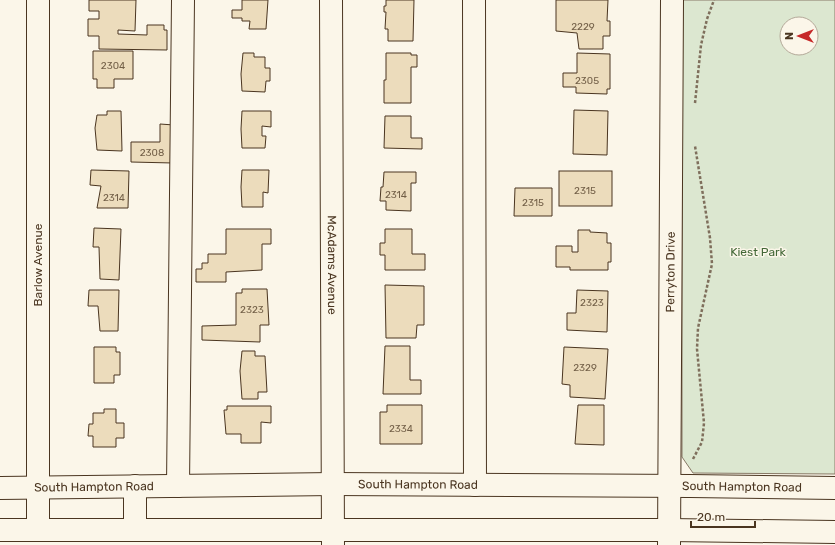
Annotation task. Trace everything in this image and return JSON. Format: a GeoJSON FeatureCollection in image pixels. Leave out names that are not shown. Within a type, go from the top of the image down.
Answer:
{"type":"FeatureCollection","features":[{"type":"Feature","properties":{"kind":"main road","name":"Barlow Avenue"},"geometry":{"type":"LineString","coordinates":[[38,0],[38,529]]}},
{"type":"Feature","properties":{"kind":"main road"},"geometry":{"type":"LineString","coordinates":[[178,486],[183,0]]}},
{"type":"Feature","properties":{"kind":"main road","name":"McAdams Avenue"},"geometry":{"type":"LineString","coordinates":[[331,0],[333,537]]}},
{"type":"Feature","properties":{"kind":"main road"},"geometry":{"type":"LineString","coordinates":[[474,0],[475,485]]}},
{"type":"Feature","properties":{"kind":"main road","name":"Perryton Drive"},"geometry":{"type":"LineString","coordinates":[[669,537],[672,0]]}},
{"type":"Feature","properties":{"kind":"main road","name":"South Hampton Road"},"geometry":{"type":"LineString","coordinates":[[0,488],[333,484],[835,488]]}},
{"type":"Feature","properties":{"kind":"main road"},"geometry":{"type":"LineString","coordinates":[[135,486],[135,530]]}},
{"type":"Feature","properties":{"kind":"main road"},"geometry":{"type":"LineString","coordinates":[[0,530],[135,530],[333,537],[669,537],[835,532]]}},
{"type":"Feature","properties":{"kind":"path"},"geometry":{"type":"LineString","coordinates":[[694,111],[701,45],[714,0]]}},
{"type":"Feature","properties":{"kind":"path"},"geometry":{"type":"LineString","coordinates":[[692,460],[702,442],[704,423],[697,349],[698,328],[712,264],[710,238],[694,140]]}},
{"type":"Feature","properties":{"kind":"green space","name":"Kiest Park"},"geometry":{"type":"Polygon","coordinates":[[[682,0],[835,0],[835,474],[693,473],[682,457],[682,0]]]}},
{"type":"Feature","properties":{"kind":"building"},"geometry":{"type":"Polygon","coordinates":[[[89,0],[136,0],[135,31],[118,30],[118,34],[147,35],[147,25],[164,25],[164,30],[167,30],[167,50],[99,49],[99,36],[88,36],[88,19],[99,19],[99,11],[89,11],[89,0]]]}},
{"type":"Feature","properties":{"kind":"building"},"geometry":{"type":"Polygon","coordinates":[[[242,0],[268,0],[266,29],[249,29],[250,21],[242,21],[242,18],[232,18],[232,10],[242,10],[242,0]]]}},
{"type":"Feature","properties":{"kind":"building"},"geometry":{"type":"Polygon","coordinates":[[[386,0],[414,0],[413,41],[388,41],[388,29],[385,29],[386,12],[384,12],[386,0]]]}},
{"type":"Feature","properties":{"kind":"building"},"geometry":{"type":"Polygon","coordinates":[[[556,0],[608,0],[607,21],[610,21],[610,36],[603,36],[603,49],[579,49],[577,33],[556,31],[556,0]]]}},
{"type":"Feature","properties":{"kind":"building"},"geometry":{"type":"Polygon","coordinates":[[[93,51],[133,51],[133,79],[114,79],[114,88],[97,88],[97,79],[93,79],[93,51]]]}},
{"type":"Feature","properties":{"kind":"building"},"geometry":{"type":"Polygon","coordinates":[[[243,53],[254,53],[254,57],[265,57],[265,68],[270,68],[270,81],[266,81],[265,92],[242,91],[241,74],[243,53]]]}},
{"type":"Feature","properties":{"kind":"building"},"geometry":{"type":"Polygon","coordinates":[[[386,53],[411,53],[411,55],[417,55],[417,67],[411,67],[411,103],[384,103],[386,53]]]}},
{"type":"Feature","properties":{"kind":"building"},"geometry":{"type":"Polygon","coordinates":[[[577,53],[610,54],[610,89],[607,89],[607,94],[576,93],[576,87],[563,87],[563,73],[577,73],[577,53]]]}},
{"type":"Feature","properties":{"kind":"building"},"geometry":{"type":"Polygon","coordinates":[[[574,110],[608,111],[607,155],[573,154],[574,110]]]}},
{"type":"Feature","properties":{"kind":"building"},"geometry":{"type":"Polygon","coordinates":[[[107,111],[121,111],[122,151],[97,150],[95,128],[97,115],[107,115],[107,111]]]}},
{"type":"Feature","properties":{"kind":"building"},"geometry":{"type":"Polygon","coordinates":[[[242,111],[271,111],[271,127],[262,126],[262,136],[266,136],[265,148],[242,148],[242,111]]]}},
{"type":"Feature","properties":{"kind":"building"},"geometry":{"type":"Polygon","coordinates":[[[385,116],[411,116],[411,138],[422,138],[422,149],[384,148],[385,116]]]}},
{"type":"Feature","properties":{"kind":"building"},"geometry":{"type":"Polygon","coordinates":[[[160,124],[174,125],[173,163],[131,162],[131,142],[160,142],[160,124]]]}},
{"type":"Feature","properties":{"kind":"building"},"geometry":{"type":"Polygon","coordinates":[[[91,170],[129,171],[128,208],[97,208],[101,186],[90,185],[91,170]]]}},
{"type":"Feature","properties":{"kind":"building"},"geometry":{"type":"Polygon","coordinates":[[[242,170],[269,170],[268,193],[263,192],[263,207],[242,207],[242,170]]]}},
{"type":"Feature","properties":{"kind":"building"},"geometry":{"type":"Polygon","coordinates":[[[559,171],[612,171],[612,206],[559,206],[559,171]]]}},
{"type":"Feature","properties":{"kind":"building"},"geometry":{"type":"Polygon","coordinates":[[[384,172],[416,172],[416,183],[411,183],[411,211],[386,210],[386,201],[380,201],[384,172]]]}},
{"type":"Feature","properties":{"kind":"building"},"geometry":{"type":"Polygon","coordinates":[[[515,188],[552,188],[552,216],[514,216],[515,188]]]}},
{"type":"Feature","properties":{"kind":"building"},"geometry":{"type":"Polygon","coordinates":[[[94,228],[121,229],[119,280],[100,279],[99,247],[93,247],[94,228]]]}},
{"type":"Feature","properties":{"kind":"building"},"geometry":{"type":"Polygon","coordinates":[[[226,229],[271,229],[271,244],[262,244],[262,270],[226,272],[226,282],[196,282],[196,269],[202,269],[202,263],[208,263],[208,254],[226,254],[226,229]]]}},
{"type":"Feature","properties":{"kind":"building"},"geometry":{"type":"Polygon","coordinates":[[[385,229],[412,229],[412,254],[425,254],[425,270],[385,270],[385,255],[380,255],[380,243],[385,243],[385,229]]]}},
{"type":"Feature","properties":{"kind":"building"},"geometry":{"type":"Polygon","coordinates":[[[578,230],[590,230],[590,232],[607,233],[607,243],[611,243],[611,262],[608,262],[608,270],[570,270],[570,267],[556,267],[556,246],[572,246],[572,252],[578,252],[578,230]]]}},
{"type":"Feature","properties":{"kind":"building"},"geometry":{"type":"Polygon","coordinates":[[[385,285],[424,286],[424,325],[417,325],[416,338],[386,338],[385,285]]]}},
{"type":"Feature","properties":{"kind":"building"},"geometry":{"type":"Polygon","coordinates":[[[242,289],[267,289],[269,325],[260,325],[260,342],[202,340],[202,326],[236,325],[236,293],[242,293],[242,289]]]}},
{"type":"Feature","properties":{"kind":"building"},"geometry":{"type":"Polygon","coordinates":[[[89,290],[119,290],[118,331],[100,331],[98,306],[88,306],[89,290]]]}},
{"type":"Feature","properties":{"kind":"building"},"geometry":{"type":"Polygon","coordinates":[[[577,290],[608,291],[607,332],[567,330],[567,313],[576,313],[577,290]]]}},
{"type":"Feature","properties":{"kind":"building"},"geometry":{"type":"Polygon","coordinates":[[[385,346],[410,346],[410,380],[421,380],[421,394],[383,394],[385,346]]]}},
{"type":"Feature","properties":{"kind":"building"},"geometry":{"type":"Polygon","coordinates":[[[94,347],[116,347],[116,352],[120,352],[120,375],[114,375],[114,383],[94,383],[94,347]]]}},
{"type":"Feature","properties":{"kind":"building"},"geometry":{"type":"Polygon","coordinates":[[[564,347],[608,349],[605,399],[570,397],[570,385],[562,384],[564,347]]]}},
{"type":"Feature","properties":{"kind":"building"},"geometry":{"type":"Polygon","coordinates":[[[242,351],[255,351],[255,356],[265,356],[267,392],[258,392],[258,399],[242,399],[240,371],[242,351]]]}},
{"type":"Feature","properties":{"kind":"building"},"geometry":{"type":"Polygon","coordinates":[[[387,405],[422,405],[422,444],[380,444],[380,412],[387,412],[387,405]]]}},
{"type":"Feature","properties":{"kind":"building"},"geometry":{"type":"Polygon","coordinates":[[[578,405],[604,405],[604,445],[575,444],[578,405]]]}},
{"type":"Feature","properties":{"kind":"building"},"geometry":{"type":"Polygon","coordinates":[[[227,406],[271,406],[271,423],[261,422],[261,443],[241,443],[241,434],[226,434],[224,410],[227,410],[227,406]]]}},
{"type":"Feature","properties":{"kind":"building"},"geometry":{"type":"Polygon","coordinates":[[[104,409],[116,409],[116,423],[124,423],[124,438],[116,438],[116,447],[93,447],[93,436],[88,436],[89,424],[93,424],[93,413],[104,413],[104,409]]]}}]}
